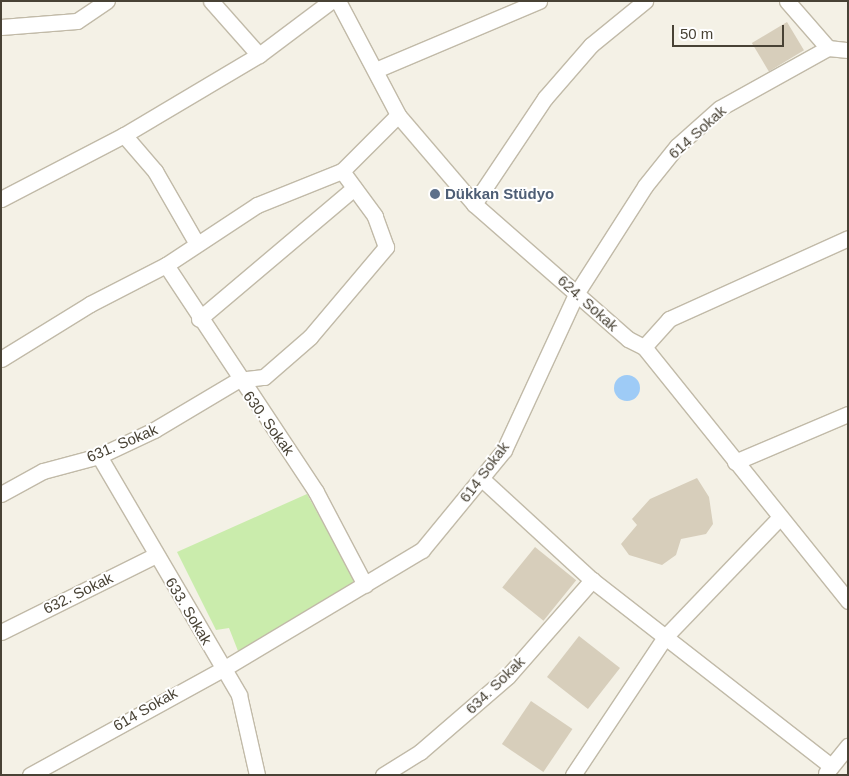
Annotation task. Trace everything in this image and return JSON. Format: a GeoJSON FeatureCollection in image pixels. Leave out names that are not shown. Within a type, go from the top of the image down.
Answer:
{"type":"FeatureCollection","features":[{"type":"Feature","properties":{"kind":"street"},"geometry":{"type":"LineString","coordinates":[[1,27],[77,21],[107,1]]}},
{"type":"Feature","properties":{"kind":"street"},"geometry":{"type":"LineString","coordinates":[[211,1],[259,55]]}},
{"type":"Feature","properties":{"kind":"street"},"geometry":{"type":"LineString","coordinates":[[1,199],[124,135],[259,55],[332,1]]}},
{"type":"Feature","properties":{"kind":"street","name":"624. Sokak"},"geometry":{"type":"LineString","coordinates":[[338,1],[378,70],[398,115],[474,204],[576,294],[644,347],[779,518],[848,600]]}},
{"type":"Feature","properties":{"kind":"street"},"geometry":{"type":"LineString","coordinates":[[378,70],[540,1]]}},
{"type":"Feature","properties":{"kind":"street"},"geometry":{"type":"LineString","coordinates":[[474,204],[545,98],[592,45],[645,1]]}},
{"type":"Feature","properties":{"kind":"street"},"geometry":{"type":"LineString","coordinates":[[787,1],[828,48],[848,50]]}},
{"type":"Feature","properties":{"kind":"street","name":"614 Sokak"},"geometry":{"type":"LineString","coordinates":[[30,775],[223,669],[366,586],[422,550],[504,450],[576,294],[645,186],[677,146],[720,108],[828,48]]}},
{"type":"Feature","properties":{"kind":"street"},"geometry":{"type":"LineString","coordinates":[[1,359],[90,304],[166,266],[257,205],[342,171],[398,115]]}},
{"type":"Feature","properties":{"kind":"street"},"geometry":{"type":"LineString","coordinates":[[124,135],[155,170],[197,244]]}},
{"type":"Feature","properties":{"kind":"street"},"geometry":{"type":"LineString","coordinates":[[238,380],[264,377],[310,337],[386,247],[375,216],[342,171]]}},
{"type":"Feature","properties":{"kind":"street"},"geometry":{"type":"LineString","coordinates":[[199,319],[354,188]]}},
{"type":"Feature","properties":{"kind":"street"},"geometry":{"type":"LineString","coordinates":[[644,347],[669,319],[848,238]]}},
{"type":"Feature","properties":{"kind":"street","name":"630. Sokak"},"geometry":{"type":"LineString","coordinates":[[166,266],[238,380],[316,492],[366,586]]}},
{"type":"Feature","properties":{"kind":"street","name":"631. Sokak"},"geometry":{"type":"LineString","coordinates":[[1,494],[43,471],[98,456],[154,430],[238,380]]}},
{"type":"Feature","properties":{"kind":"street"},"geometry":{"type":"LineString","coordinates":[[735,462],[848,414]]}},
{"type":"Feature","properties":{"kind":"street","name":"633. Sokak"},"geometry":{"type":"LineString","coordinates":[[98,456],[240,695],[257,775]]}},
{"type":"Feature","properties":{"kind":"street"},"geometry":{"type":"LineString","coordinates":[[481,478],[592,580],[828,770],[848,746]]}},
{"type":"Feature","properties":{"kind":"street"},"geometry":{"type":"LineString","coordinates":[[573,775],[665,637],[779,518]]}},
{"type":"Feature","properties":{"kind":"street","name":"632. Sokak"},"geometry":{"type":"LineString","coordinates":[[1,632],[156,555]]}},
{"type":"Feature","properties":{"kind":"street","name":"634. Sokak"},"geometry":{"type":"LineString","coordinates":[[383,775],[420,752],[508,676],[592,580]]}},
{"type":"Feature","properties":{"kind":"green space"},"geometry":{"type":"Polygon","coordinates":[[[307,494],[354,579],[351,586],[238,651],[229,628],[216,630],[177,552],[307,494]]]}},
{"type":"Feature","properties":{"kind":"water"},"geometry":{"type":"Polygon","coordinates":[[[627,375],[636,379],[640,388],[636,397],[627,401],[618,397],[614,388],[618,379],[627,375]]]}},
{"type":"Feature","properties":{"kind":"building"},"geometry":{"type":"Polygon","coordinates":[[[787,22],[804,50],[769,71],[752,43],[787,22]]]}},
{"type":"Feature","properties":{"kind":"building"},"geometry":{"type":"Polygon","coordinates":[[[697,478],[709,497],[713,524],[706,534],[681,539],[676,555],[662,565],[629,555],[621,544],[637,525],[632,519],[650,499],[697,478]]]}},
{"type":"Feature","properties":{"kind":"building"},"geometry":{"type":"Polygon","coordinates":[[[535,547],[576,580],[543,621],[502,587],[535,547]]]}},
{"type":"Feature","properties":{"kind":"building"},"geometry":{"type":"Polygon","coordinates":[[[579,636],[620,668],[588,709],[547,677],[579,636]]]}},
{"type":"Feature","properties":{"kind":"building"},"geometry":{"type":"Polygon","coordinates":[[[531,701],[572,729],[543,772],[502,744],[531,701]]]}},
{"type":"Feature","properties":{"kind":"place","name":"Dükkan Stüdyo"},"geometry":{"type":"Point","coordinates":[435,194]}}]}
